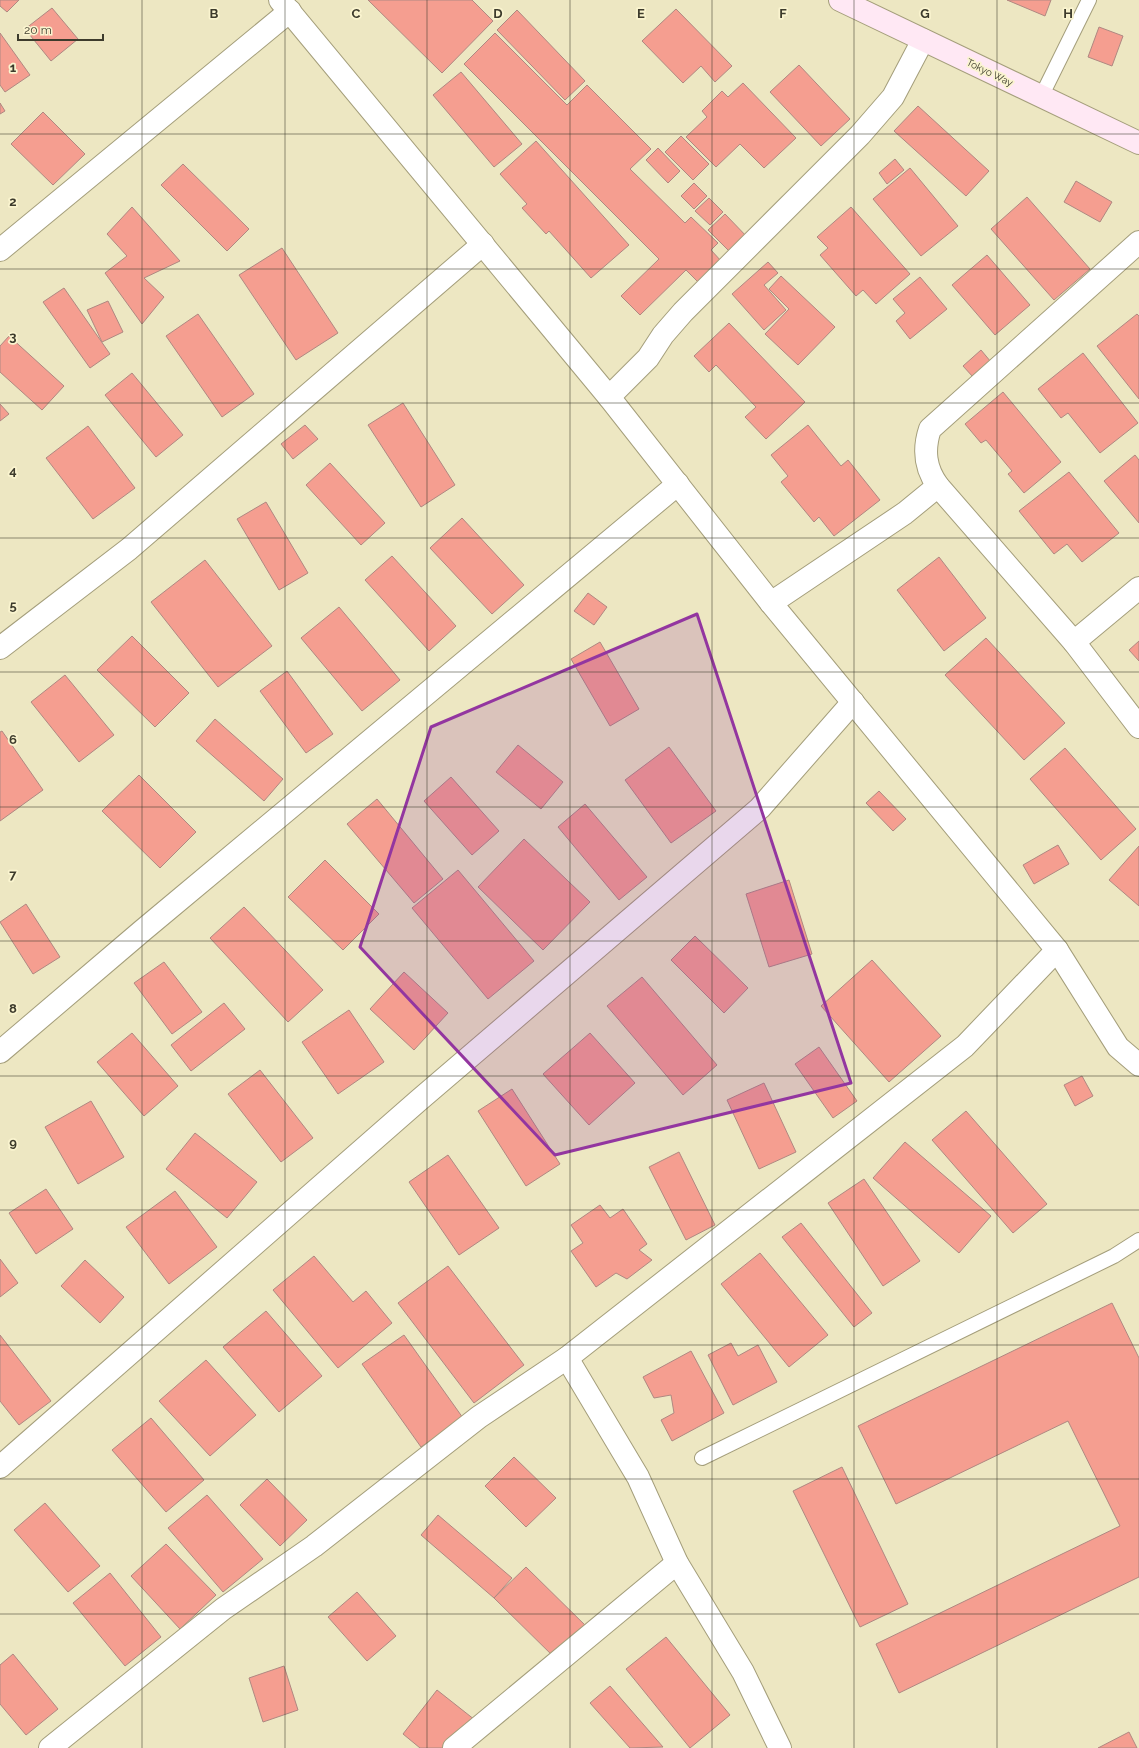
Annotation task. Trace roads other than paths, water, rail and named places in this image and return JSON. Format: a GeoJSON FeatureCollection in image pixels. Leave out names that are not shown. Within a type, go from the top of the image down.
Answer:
{"type":"FeatureCollection","features":[{"type":"Feature","properties":{"kind":"main road","name":"Tokyo Way"},"geometry":{"type":"LineString","coordinates":[[840,0],[1139,144]]}},
{"type":"Feature","properties":{"kind":"street"},"geometry":{"type":"LineString","coordinates":[[0,250],[285,6],[609,397],[771,603],[1057,950],[1118,1047],[1139,1065]]}},
{"type":"Feature","properties":{"kind":"street"},"geometry":{"type":"LineString","coordinates":[[609,397],[648,358],[663,336],[683,312],[860,135],[884,108],[893,97],[924,40]]}},
{"type":"Feature","properties":{"kind":"street"},"geometry":{"type":"LineString","coordinates":[[1139,242],[930,429],[926,442],[925,455],[931,477],[938,486],[1074,642],[1139,727]]}},
{"type":"Feature","properties":{"kind":"street"},"geometry":{"type":"LineString","coordinates":[[0,648],[129,549],[482,244]]}},
{"type":"Feature","properties":{"kind":"street"},"geometry":{"type":"LineString","coordinates":[[0,1052],[142,930],[678,484]]}},
{"type":"Feature","properties":{"kind":"street"},"geometry":{"type":"LineString","coordinates":[[771,603],[905,513],[938,486]]}},
{"type":"Feature","properties":{"kind":"street"},"geometry":{"type":"LineString","coordinates":[[1074,642],[1139,588]]}},
{"type":"Feature","properties":{"kind":"street"},"geometry":{"type":"LineString","coordinates":[[0,1467],[412,1106],[760,808],[853,702]]}},
{"type":"Feature","properties":{"kind":"street"},"geometry":{"type":"LineString","coordinates":[[50,1748],[223,1609],[314,1546],[479,1417],[567,1358],[965,1046],[1057,950]]}},
{"type":"Feature","properties":{"kind":"street"},"geometry":{"type":"LineString","coordinates":[[567,1358],[638,1477],[677,1563],[744,1672],[780,1748]]}},
{"type":"Feature","properties":{"kind":"street"},"geometry":{"type":"LineString","coordinates":[[454,1748],[677,1563]]}},
{"type":"Feature","properties":{"kind":"lane"},"geometry":{"type":"LineString","coordinates":[[1041,97],[1089,0]]}},
{"type":"Feature","properties":{"kind":"lane"},"geometry":{"type":"LineString","coordinates":[[702,1458],[1114,1256],[1139,1240]]}}]}
